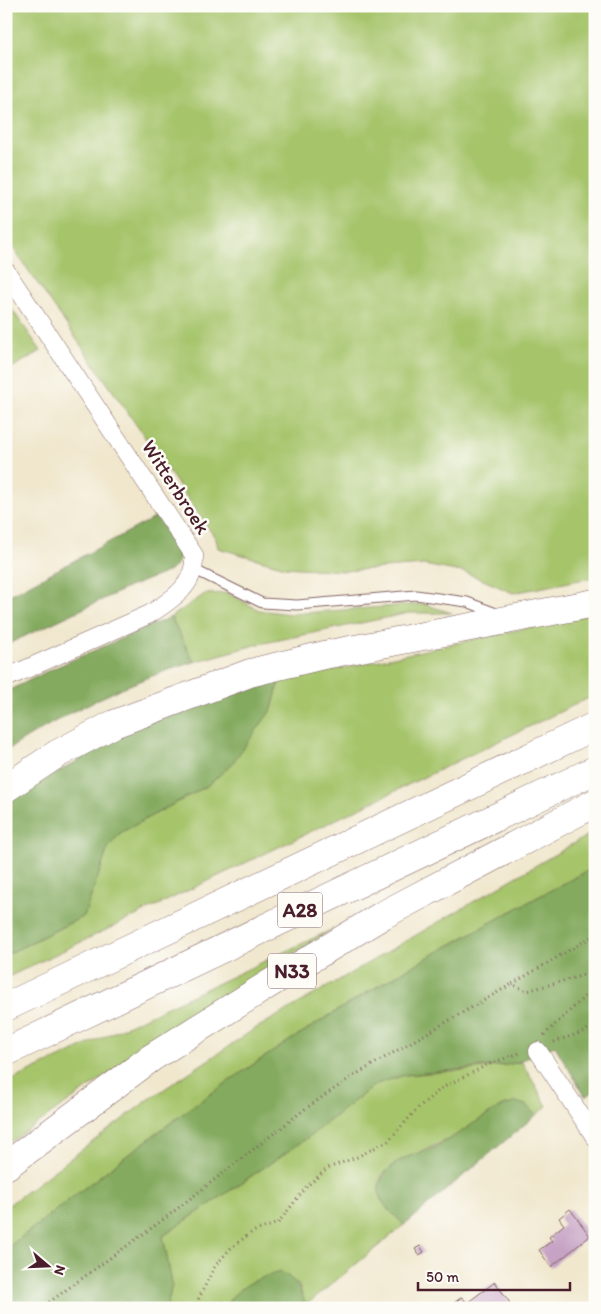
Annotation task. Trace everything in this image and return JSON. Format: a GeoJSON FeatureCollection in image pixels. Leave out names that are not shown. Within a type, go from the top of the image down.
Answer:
{"type":"FeatureCollection","features":[{"type":"Feature","properties":{"kind":"highway"},"geometry":{"type":"LineString","coordinates":[[6,788],[56,754],[114,724],[250,673],[324,656],[595,603]]}},
{"type":"Feature","properties":{"kind":"highway","name":"A28"},"geometry":{"type":"LineString","coordinates":[[6,1007],[595,726]]}},
{"type":"Feature","properties":{"kind":"highway","name":"A28"},"geometry":{"type":"LineString","coordinates":[[6,1052],[595,770]]}},
{"type":"Feature","properties":{"kind":"highway","name":"N33"},"geometry":{"type":"LineString","coordinates":[[6,1166],[151,1058],[269,984],[383,915],[595,803]]}},
{"type":"Feature","properties":{"kind":"street","name":"Witterbroek"},"geometry":{"type":"LineString","coordinates":[[6,271],[194,555],[195,570],[183,588],[171,600],[150,614],[6,678]]}},
{"type":"Feature","properties":{"kind":"street"},"geometry":{"type":"LineString","coordinates":[[538,1050],[595,1137]]}},
{"type":"Feature","properties":{"kind":"lane"},"geometry":{"type":"LineString","coordinates":[[195,570],[262,603],[297,605],[416,595],[467,602],[510,619]]}},
{"type":"Feature","properties":{"kind":"path"},"geometry":{"type":"LineString","coordinates":[[41,1308],[164,1219],[305,1109],[353,1076],[595,935]]}},
{"type":"Feature","properties":{"kind":"path"},"geometry":{"type":"LineString","coordinates":[[512,984],[527,991],[595,972]]}},
{"type":"Feature","properties":{"kind":"path"},"geometry":{"type":"LineString","coordinates":[[538,1050],[536,1047],[540,1039],[595,987]]}},
{"type":"Feature","properties":{"kind":"path"},"geometry":{"type":"LineString","coordinates":[[194,1308],[215,1266],[231,1248],[252,1232],[278,1223],[307,1186],[328,1168],[357,1157],[388,1141],[419,1107],[442,1088],[466,1075],[514,1054],[538,1050],[595,1024]]}},
{"type":"Feature","properties":{"kind":"green space"},"geometry":{"type":"Polygon","coordinates":[[[6,6],[595,6],[595,577],[513,593],[467,573],[424,565],[343,571],[285,567],[218,548],[216,539],[6,238],[6,6]]]}},
{"type":"Feature","properties":{"kind":"green space"},"geometry":{"type":"Polygon","coordinates":[[[6,301],[41,351],[6,371],[6,301]]]}},
{"type":"Feature","properties":{"kind":"green space"},"geometry":{"type":"Polygon","coordinates":[[[156,517],[179,550],[178,563],[170,571],[129,587],[6,645],[6,597],[156,517]]]}},
{"type":"Feature","properties":{"kind":"green space"},"geometry":{"type":"Polygon","coordinates":[[[227,593],[259,610],[290,614],[423,604],[452,613],[409,613],[255,645],[194,662],[171,617],[205,594],[227,593]]]}},
{"type":"Feature","properties":{"kind":"green space"},"geometry":{"type":"Polygon","coordinates":[[[595,613],[595,695],[6,978],[6,955],[84,916],[108,848],[120,833],[207,786],[272,709],[279,682],[595,613]]]}},
{"type":"Feature","properties":{"kind":"green space"},"geometry":{"type":"Polygon","coordinates":[[[171,617],[194,662],[122,688],[49,725],[6,751],[6,692],[52,669],[171,617]]]}},
{"type":"Feature","properties":{"kind":"green space"},"geometry":{"type":"Polygon","coordinates":[[[279,682],[272,709],[231,765],[207,786],[120,833],[108,848],[84,916],[6,955],[6,802],[138,726],[234,694],[279,682]]]}},
{"type":"Feature","properties":{"kind":"green space"},"geometry":{"type":"Polygon","coordinates":[[[595,831],[595,867],[445,948],[299,1035],[180,1116],[6,1249],[6,1207],[148,1100],[253,1030],[595,831]]]}},
{"type":"Feature","properties":{"kind":"green space"},"geometry":{"type":"Polygon","coordinates":[[[595,867],[595,1091],[585,1096],[555,1046],[508,1065],[405,1075],[376,1084],[306,1139],[163,1236],[172,1284],[167,1308],[6,1308],[6,1249],[154,1135],[252,1066],[347,1005],[495,920],[595,867]]]}},
{"type":"Feature","properties":{"kind":"green space"},"geometry":{"type":"Polygon","coordinates":[[[333,929],[193,1016],[6,1145],[6,1083],[333,929]]]}},
{"type":"Feature","properties":{"kind":"green space"},"geometry":{"type":"Polygon","coordinates":[[[522,1062],[547,1106],[536,1115],[526,1105],[504,1105],[459,1135],[397,1162],[382,1175],[379,1187],[380,1199],[404,1225],[306,1305],[298,1284],[226,1305],[225,1308],[167,1308],[172,1284],[163,1236],[306,1139],[376,1084],[405,1075],[478,1069],[522,1062]]]}},
{"type":"Feature","properties":{"kind":"green space"},"geometry":{"type":"Polygon","coordinates":[[[516,1102],[526,1105],[536,1115],[404,1225],[387,1208],[381,1199],[379,1188],[383,1177],[393,1165],[400,1160],[445,1142],[485,1116],[516,1102]]]}},
{"type":"Feature","properties":{"kind":"green space"},"geometry":{"type":"Polygon","coordinates":[[[281,1272],[290,1278],[302,1294],[306,1305],[303,1308],[225,1308],[234,1295],[248,1284],[265,1276],[281,1272]]]}},
{"type":"Feature","properties":{"kind":"building"},"geometry":{"type":"Polygon","coordinates":[[[570,1209],[590,1236],[551,1267],[539,1250],[552,1241],[549,1237],[564,1225],[559,1218],[570,1209]]]}},
{"type":"Feature","properties":{"kind":"building"},"geometry":{"type":"Polygon","coordinates":[[[420,1246],[424,1252],[419,1255],[415,1249],[420,1246]]]}},
{"type":"Feature","properties":{"kind":"building"},"geometry":{"type":"Polygon","coordinates":[[[495,1282],[510,1303],[505,1308],[447,1308],[462,1297],[467,1303],[495,1282]]]}}]}
